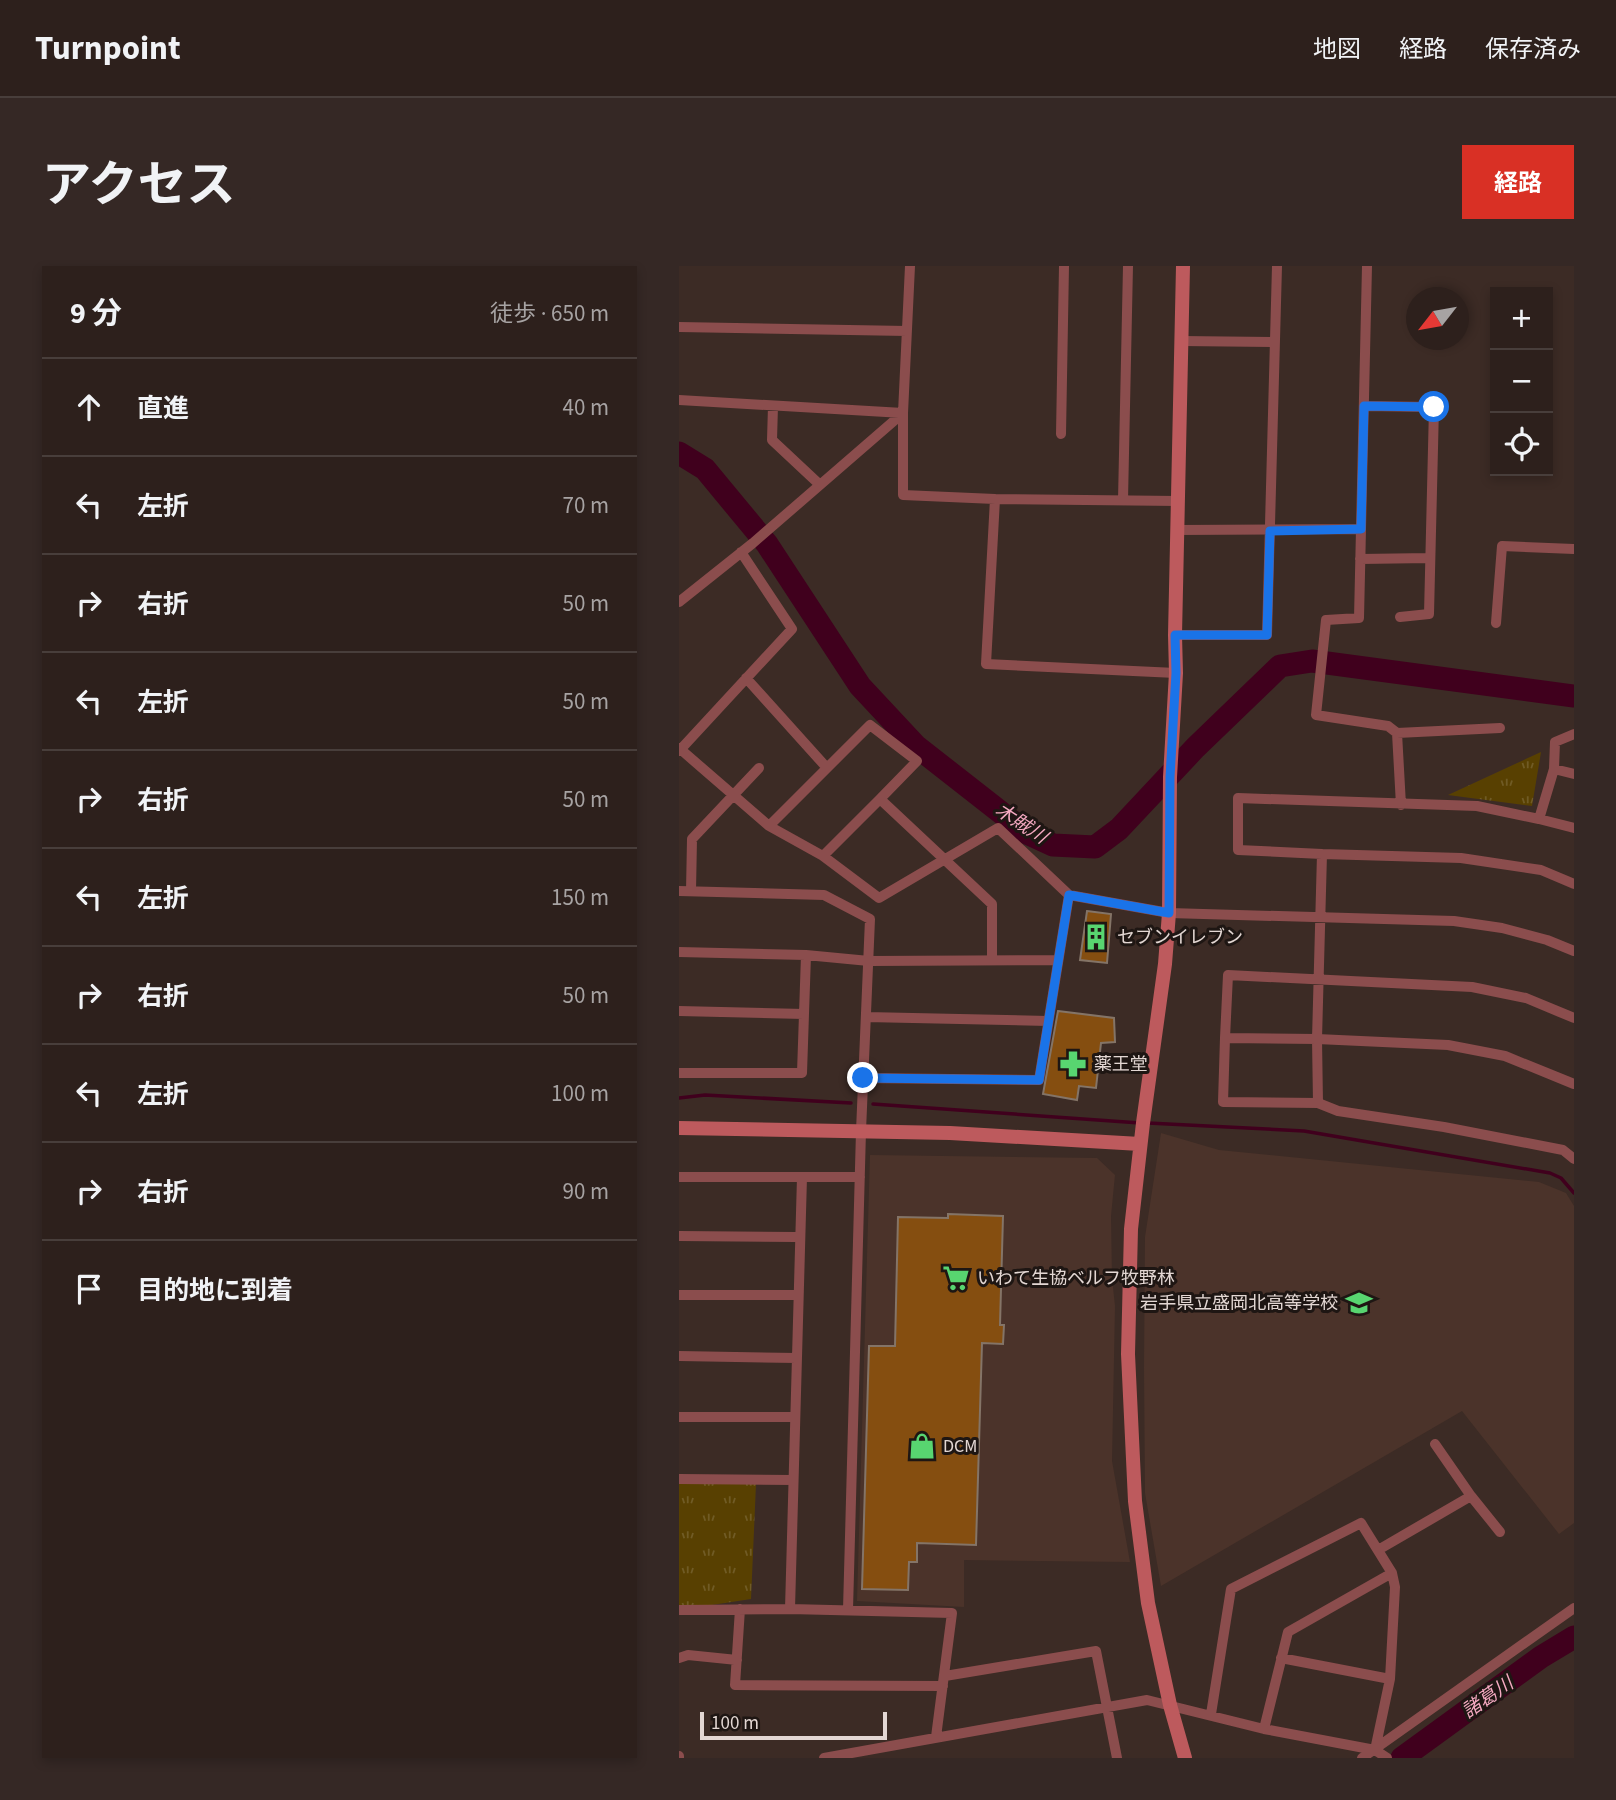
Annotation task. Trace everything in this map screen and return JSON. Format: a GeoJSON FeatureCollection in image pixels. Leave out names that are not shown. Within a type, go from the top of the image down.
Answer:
{"type":"FeatureCollection","features":[{"type":"Feature","properties":{"kind":"street"},"geometry":{"type":"LineString","coordinates":[[910,266],[902,413],[903,495],[1178,501]]}},
{"type":"Feature","properties":{"kind":"street"},"geometry":{"type":"LineString","coordinates":[[1061,434],[1064,266]]}},
{"type":"Feature","properties":{"kind":"street"},"geometry":{"type":"LineString","coordinates":[[1123,500],[1128,266]]}},
{"type":"Feature","properties":{"kind":"street"},"geometry":{"type":"LineString","coordinates":[[1183,266],[1169,913],[1165,964],[1131,1229],[1128,1342],[1135,1501],[1148,1603],[1170,1705],[1185,1758]]}},
{"type":"Feature","properties":{"kind":"street"},"geometry":{"type":"LineString","coordinates":[[1175,635],[1267,635],[1277,266]]}},
{"type":"Feature","properties":{"kind":"street"},"geometry":{"type":"LineString","coordinates":[[1367,266],[1359,618],[1327,620],[1316,715],[1388,726],[1397,733],[1500,728]]}},
{"type":"Feature","properties":{"kind":"street"},"geometry":{"type":"LineString","coordinates":[[679,327],[907,331]]}},
{"type":"Feature","properties":{"kind":"street"},"geometry":{"type":"LineString","coordinates":[[1181,341],[1275,342]]}},
{"type":"Feature","properties":{"kind":"street"},"geometry":{"type":"LineString","coordinates":[[679,400],[902,413]]}},
{"type":"Feature","properties":{"kind":"street"},"geometry":{"type":"LineString","coordinates":[[773,406],[772,440],[820,484]]}},
{"type":"Feature","properties":{"kind":"street"},"geometry":{"type":"LineString","coordinates":[[1364,406],[1434,407],[1429,614],[1400,617]]}},
{"type":"Feature","properties":{"kind":"street"},"geometry":{"type":"LineString","coordinates":[[679,602],[753,543],[902,413]]}},
{"type":"Feature","properties":{"kind":"street"},"geometry":{"type":"LineString","coordinates":[[995,499],[986,664],[1176,673]]}},
{"type":"Feature","properties":{"kind":"street"},"geometry":{"type":"LineString","coordinates":[[1177,530],[1361,529]]}},
{"type":"Feature","properties":{"kind":"street"},"geometry":{"type":"LineString","coordinates":[[1496,622],[1502,547],[1574,550]]}},
{"type":"Feature","properties":{"kind":"street"},"geometry":{"type":"LineString","coordinates":[[741,552],[792,629],[680,749],[769,825],[823,856],[879,898],[998,828],[1069,895],[1169,913],[1454,921],[1502,928],[1547,940],[1574,951]]}},
{"type":"Feature","properties":{"kind":"street"},"geometry":{"type":"LineString","coordinates":[[1360,559],[1430,558]]}},
{"type":"Feature","properties":{"kind":"street"},"geometry":{"type":"LineString","coordinates":[[746,678],[827,768]]}},
{"type":"Feature","properties":{"kind":"street"},"geometry":{"type":"LineString","coordinates":[[769,825],[870,725],[918,761],[823,856]]}},
{"type":"Feature","properties":{"kind":"street"},"geometry":{"type":"LineString","coordinates":[[1397,733],[1401,805]]}},
{"type":"Feature","properties":{"kind":"street"},"geometry":{"type":"LineString","coordinates":[[1539,819],[1554,769],[1555,742],[1574,734]]}},
{"type":"Feature","properties":{"kind":"street"},"geometry":{"type":"LineString","coordinates":[[691,891],[692,839],[759,768]]}},
{"type":"Feature","properties":{"kind":"street"},"geometry":{"type":"LineString","coordinates":[[1554,769],[1574,774]]}},
{"type":"Feature","properties":{"kind":"street"},"geometry":{"type":"LineString","coordinates":[[1574,828],[1477,806],[1238,798],[1238,850],[1461,858],[1541,870],[1574,884]]}},
{"type":"Feature","properties":{"kind":"street"},"geometry":{"type":"LineString","coordinates":[[880,799],[992,904],[992,960]]}},
{"type":"Feature","properties":{"kind":"street"},"geometry":{"type":"LineString","coordinates":[[1318,1103],[1322,854]]}},
{"type":"Feature","properties":{"kind":"street"},"geometry":{"type":"LineString","coordinates":[[679,891],[824,895],[870,919],[860,1131],[848,1611]]}},
{"type":"Feature","properties":{"kind":"street"},"geometry":{"type":"LineString","coordinates":[[863,1078],[1039,1080],[1069,895]]}},
{"type":"Feature","properties":{"kind":"street"},"geometry":{"type":"LineString","coordinates":[[679,952],[806,954],[869,961],[1057,960]]}},
{"type":"Feature","properties":{"kind":"street"},"geometry":{"type":"LineString","coordinates":[[679,1073],[802,1073],[806,954]]}},
{"type":"Feature","properties":{"kind":"street"},"geometry":{"type":"LineString","coordinates":[[1574,1018],[1526,998],[1472,987],[1228,975],[1223,1102],[1318,1103],[1338,1111],[1444,1127],[1563,1150],[1574,1159]]}},
{"type":"Feature","properties":{"kind":"street"},"geometry":{"type":"LineString","coordinates":[[679,1011],[804,1014]]}},
{"type":"Feature","properties":{"kind":"street"},"geometry":{"type":"LineString","coordinates":[[866,1017],[1048,1021]]}},
{"type":"Feature","properties":{"kind":"street"},"geometry":{"type":"LineString","coordinates":[[1225,1038],[1448,1045],[1505,1056],[1574,1084]]}},
{"type":"Feature","properties":{"kind":"street"},"geometry":{"type":"LineString","coordinates":[[679,1128],[1002,1135],[1140,1144]]}},
{"type":"Feature","properties":{"kind":"street"},"geometry":{"type":"LineString","coordinates":[[679,1177],[860,1177]]}},
{"type":"Feature","properties":{"kind":"street"},"geometry":{"type":"LineString","coordinates":[[790,1609],[802,1177]]}},
{"type":"Feature","properties":{"kind":"street"},"geometry":{"type":"LineString","coordinates":[[679,1236],[796,1237]]}},
{"type":"Feature","properties":{"kind":"street"},"geometry":{"type":"LineString","coordinates":[[679,1295],[798,1295]]}},
{"type":"Feature","properties":{"kind":"street"},"geometry":{"type":"LineString","coordinates":[[679,1356],[797,1359]]}},
{"type":"Feature","properties":{"kind":"street"},"geometry":{"type":"LineString","coordinates":[[679,1416],[795,1417]]}},
{"type":"Feature","properties":{"kind":"street"},"geometry":{"type":"LineString","coordinates":[[1435,1444],[1500,1532]]}},
{"type":"Feature","properties":{"kind":"street"},"geometry":{"type":"LineString","coordinates":[[679,1479],[793,1480]]}},
{"type":"Feature","properties":{"kind":"street"},"geometry":{"type":"LineString","coordinates":[[1378,1550],[1471,1496]]}},
{"type":"Feature","properties":{"kind":"street"},"geometry":{"type":"LineString","coordinates":[[1212,1714],[1230,1589],[1361,1523],[1392,1573],[1395,1587],[1390,1679],[1381,1754]]}},
{"type":"Feature","properties":{"kind":"street"},"geometry":{"type":"LineString","coordinates":[[1264,1729],[1288,1632],[1392,1573]]}},
{"type":"Feature","properties":{"kind":"street"},"geometry":{"type":"LineString","coordinates":[[1362,1758],[1381,1754],[1574,1608]]}},
{"type":"Feature","properties":{"kind":"street"},"geometry":{"type":"LineString","coordinates":[[740,1609],[735,1685],[944,1681],[1095,1651],[1117,1758]]}},
{"type":"Feature","properties":{"kind":"street"},"geometry":{"type":"LineString","coordinates":[[679,1610],[790,1609],[952,1614],[936,1737]]}},
{"type":"Feature","properties":{"kind":"street"},"geometry":{"type":"LineString","coordinates":[[679,1658],[688,1655],[737,1660]]}},
{"type":"Feature","properties":{"kind":"street"},"geometry":{"type":"LineString","coordinates":[[1282,1658],[1390,1679]]}},
{"type":"Feature","properties":{"kind":"street"},"geometry":{"type":"LineString","coordinates":[[824,1758],[1147,1700],[1381,1754]]}},
{"type":"Feature","properties":{"kind":"shaded area","name":"岩手県立盛岡北高等学校"},"geometry":{"type":"Polygon","coordinates":[[[1161,1133],[1219,1150],[1539,1182],[1566,1193],[1574,1206],[1574,1523],[1559,1534],[1462,1411],[1161,1586],[1145,1493],[1144,1368],[1145,1237],[1161,1133]]]}},
{"type":"Feature","properties":{"kind":"shaded area"},"geometry":{"type":"Polygon","coordinates":[[[870,1155],[1097,1158],[1115,1175],[1111,1216],[1115,1306],[1112,1461],[1130,1562],[964,1560],[964,1607],[857,1601],[870,1155]]]}},
{"type":"Feature","properties":{"kind":"green space"},"geometry":{"type":"Polygon","coordinates":[[[1541,752],[1532,806],[1448,795],[1541,752]]]}},
{"type":"Feature","properties":{"kind":"green space"},"geometry":{"type":"Polygon","coordinates":[[[679,1484],[756,1484],[751,1599],[679,1610],[679,1484]]]}},
{"type":"Feature","properties":{"kind":"building","name":"セブンイレブン"},"geometry":{"type":"Polygon","coordinates":[[[1087,911],[1111,914],[1107,963],[1080,960],[1087,911]]]}},
{"type":"Feature","properties":{"kind":"building","name":"薬王堂"},"geometry":{"type":"Polygon","coordinates":[[[1058,1011],[1114,1018],[1115,1042],[1101,1043],[1096,1088],[1079,1086],[1077,1100],[1043,1094],[1058,1011]]]}},
{"type":"Feature","properties":{"kind":"building","name":"DCM"},"geometry":{"type":"Polygon","coordinates":[[[948,1214],[1003,1216],[1000,1325],[1004,1325],[1003,1344],[982,1343],[976,1545],[917,1543],[917,1562],[909,1562],[908,1590],[862,1589],[869,1346],[895,1346],[898,1217],[948,1218],[948,1214]]]}},
{"type":"Feature","properties":{"kind":"waterway","name":"木賊川"},"geometry":{"type":"LineString","coordinates":[[679,453],[705,469],[767,544],[860,686],[916,746],[1027,833],[1053,845],[1095,847],[1119,829],[1195,748],[1280,666],[1312,661],[1574,696]]}},
{"type":"Feature","properties":{"kind":"waterway"},"geometry":{"type":"LineString","coordinates":[[679,1098],[705,1095],[851,1103]]}},
{"type":"Feature","properties":{"kind":"waterway"},"geometry":{"type":"LineString","coordinates":[[873,1104],[1140,1123]]}},
{"type":"Feature","properties":{"kind":"waterway"},"geometry":{"type":"LineString","coordinates":[[1148,1123],[1304,1131],[1550,1173],[1561,1178],[1574,1193]]}},
{"type":"Feature","properties":{"kind":"waterway","name":"諸葛川"},"geometry":{"type":"LineString","coordinates":[[1402,1758],[1541,1657],[1574,1637]]}},
{"type":"Feature","properties":{"kind":"place","name":"セブンイレブン"},"geometry":{"type":"Point","coordinates":[1096,937]}},
{"type":"Feature","properties":{"kind":"place","name":"薬王堂"},"geometry":{"type":"Point","coordinates":[1073,1064]}},
{"type":"Feature","properties":{"kind":"place","name":"いわて生協ベルフ牧野林"},"geometry":{"type":"Point","coordinates":[956,1278]}},
{"type":"Feature","properties":{"kind":"place","name":"岩手県立盛岡北高等学校"},"geometry":{"type":"Point","coordinates":[1359,1303]}},
{"type":"Feature","properties":{"kind":"place","name":"DCM"},"geometry":{"type":"Point","coordinates":[922,1446]}},
{"type":"Feature","properties":{"kind":"route"},"geometry":{"type":"LineString","coordinates":[[863,1078],[1039,1080],[1069,895],[1169,913],[1168,853],[1176,673],[1175,635],[1267,635],[1270,531],[1361,529],[1364,406],[1434,407]]}}]}
